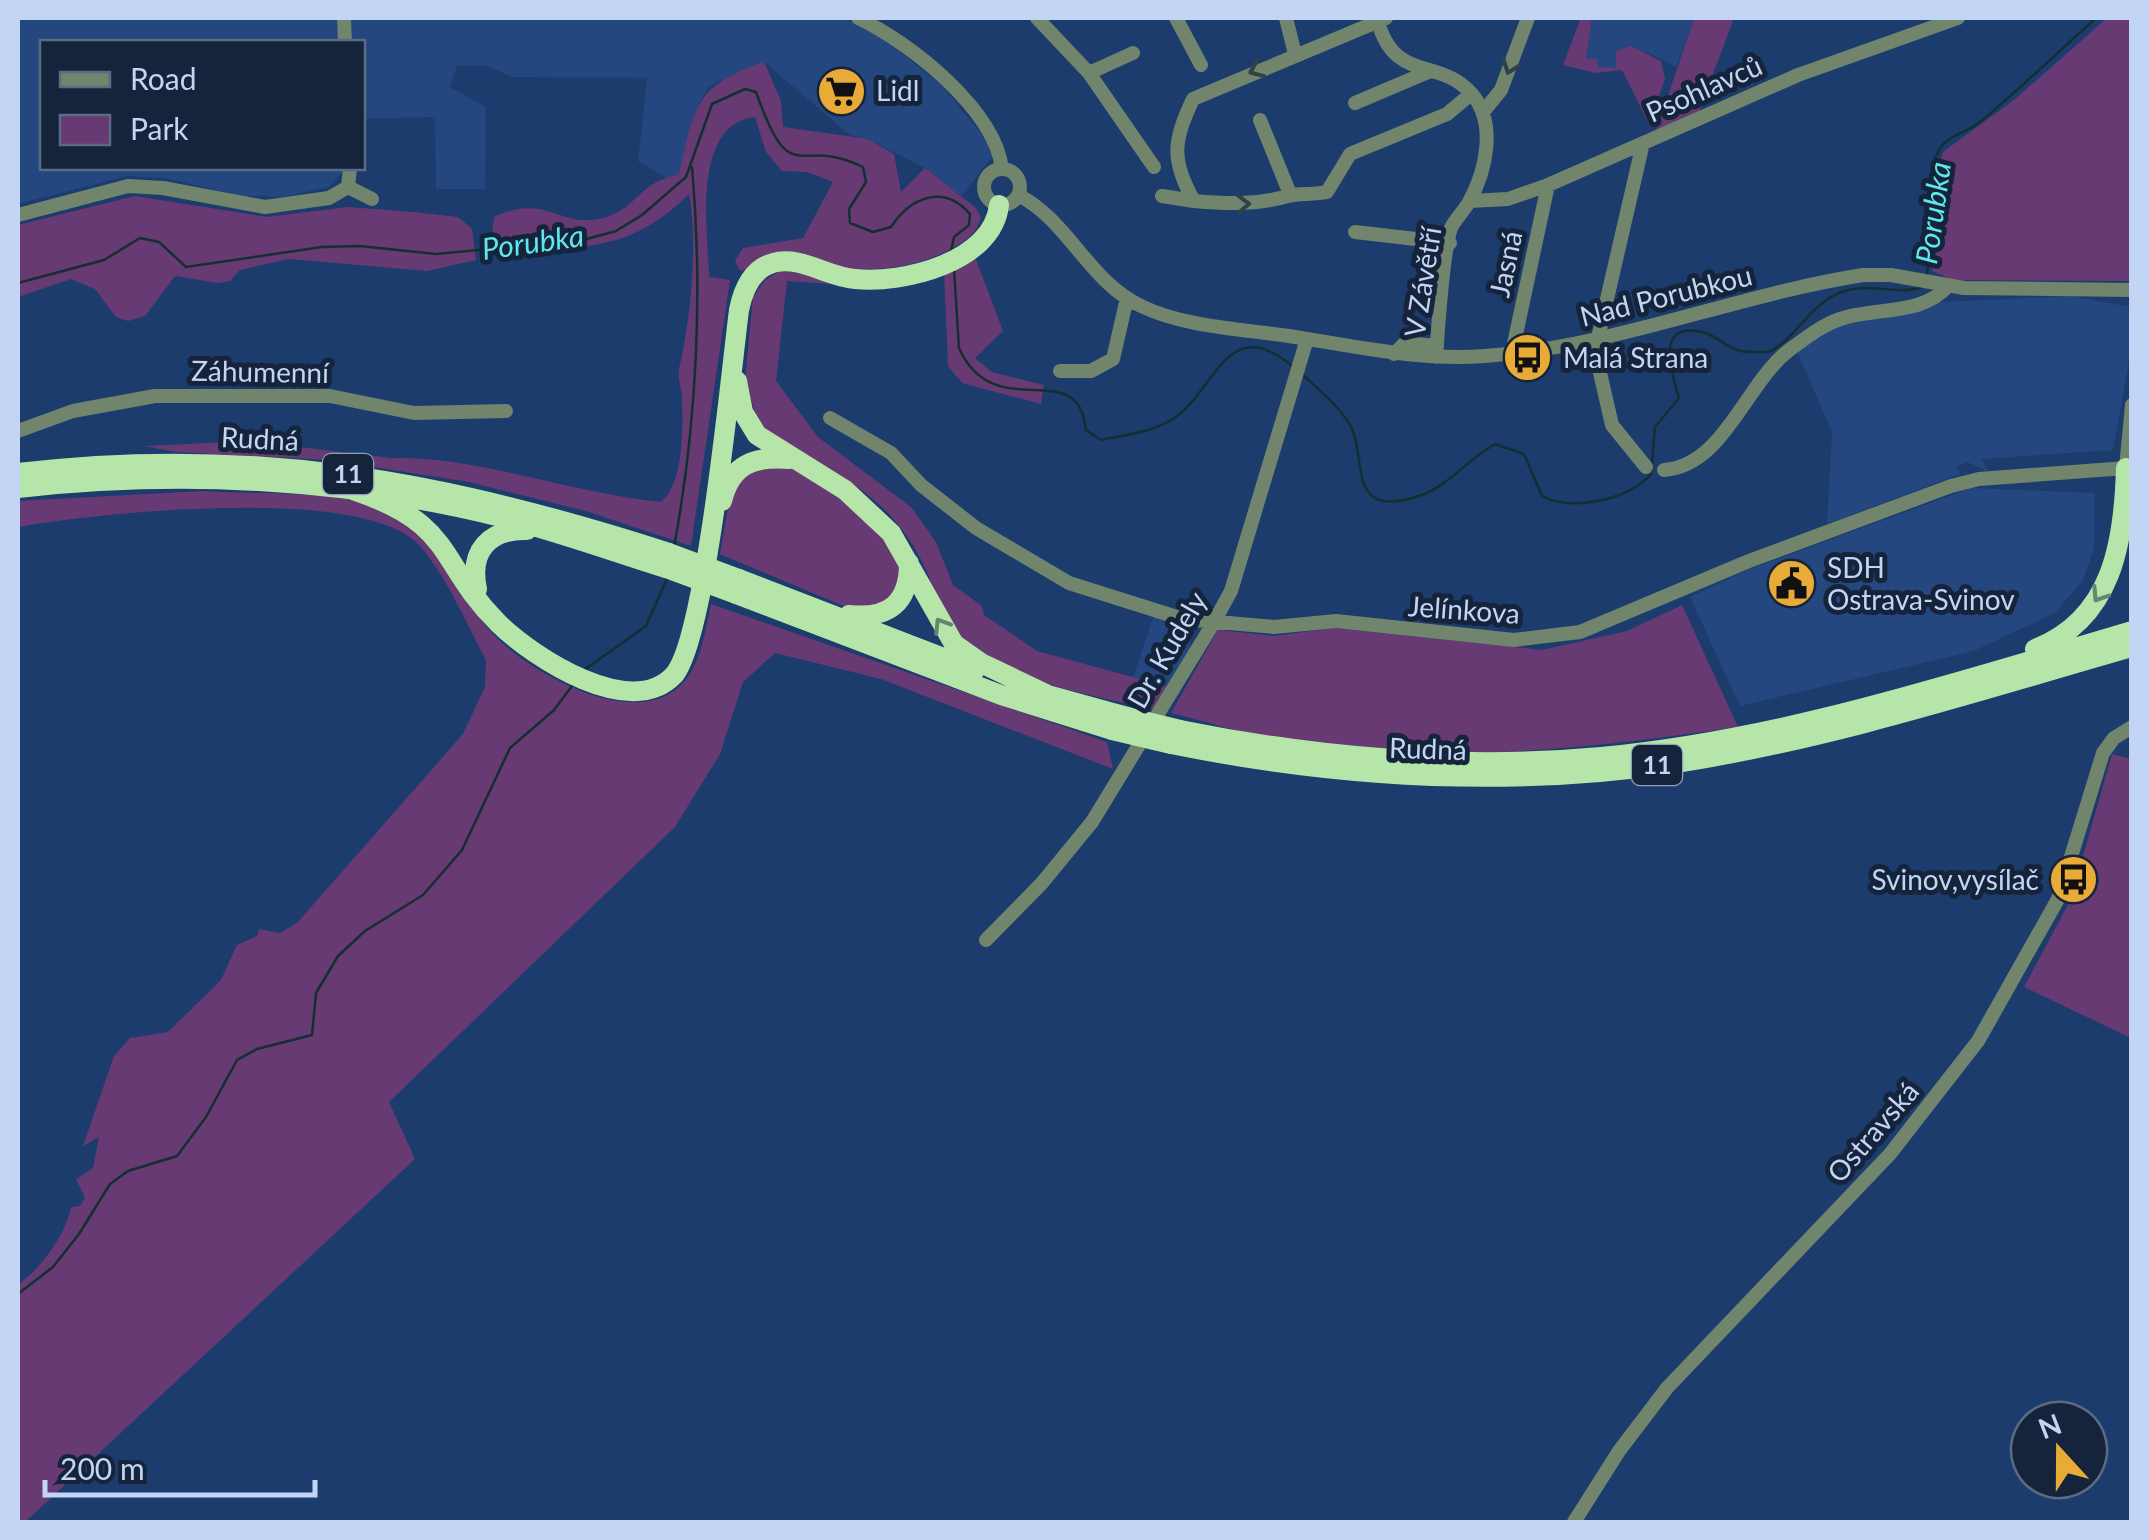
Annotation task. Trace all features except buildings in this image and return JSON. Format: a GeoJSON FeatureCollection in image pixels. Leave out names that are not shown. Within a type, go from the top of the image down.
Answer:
{"type":"FeatureCollection","features":[{"type":"Feature","properties":{"kind":"highway"},"geometry":{"type":"LineString","coordinates":[[708,548],[741,299],[749,281],[765,266],[791,261],[865,280],[899,277],[970,250],[992,228],[998,204]]}},
{"type":"Feature","properties":{"kind":"highway"},"geometry":{"type":"LineString","coordinates":[[732,364],[748,422],[792,460],[868,510],[891,533],[937,620],[957,646],[1050,696]]}},
{"type":"Feature","properties":{"kind":"highway"},"geometry":{"type":"LineString","coordinates":[[723,436],[792,460]]}},
{"type":"Feature","properties":{"kind":"highway"},"geometry":{"type":"LineString","coordinates":[[353,490],[420,520],[499,623],[554,664],[597,684],[643,690],[669,679],[684,658],[708,548],[726,487],[738,468],[763,458],[792,460]]}},
{"type":"Feature","properties":{"kind":"highway","name":"Rudná"},"geometry":{"type":"LineString","coordinates":[[18,473],[160,463],[357,475],[510,504],[667,560]]}},
{"type":"Feature","properties":{"kind":"highway"},"geometry":{"type":"LineString","coordinates":[[1994,671],[2048,644],[2083,617],[2098,599],[2119,552],[2126,468]]}},
{"type":"Feature","properties":{"kind":"highway","name":"Rudná"},"geometry":{"type":"LineString","coordinates":[[18,488],[199,478],[353,490],[462,508],[667,560]]}},
{"type":"Feature","properties":{"kind":"highway"},"geometry":{"type":"LineString","coordinates":[[478,596],[474,568],[484,542],[512,530],[549,531]]}},
{"type":"Feature","properties":{"kind":"highway","name":"11"},"geometry":{"type":"LineString","coordinates":[[667,560],[1001,695],[1176,737]]}},
{"type":"Feature","properties":{"kind":"highway"},"geometry":{"type":"LineString","coordinates":[[826,613],[871,617],[890,610],[907,589],[909,561]]}},
{"type":"Feature","properties":{"kind":"highway","name":"11"},"geometry":{"type":"LineString","coordinates":[[737,587],[826,613],[1120,723]]}},
{"type":"Feature","properties":{"kind":"highway","name":"Rudná"},"geometry":{"type":"LineString","coordinates":[[1176,737],[1371,759],[1540,761],[1722,740],[1994,671],[2132,631]]}},
{"type":"Feature","properties":{"kind":"highway","name":"Rudná"},"geometry":{"type":"LineString","coordinates":[[1176,737],[1271,762],[1387,775],[1486,778],[1602,772],[1782,743],[2132,647]]}},
{"type":"Feature","properties":{"kind":"street"},"geometry":{"type":"LineString","coordinates":[[858,18],[904,45],[942,76],[992,138],[1002,169],[1016,176],[1018,195],[1008,204],[990,200],[984,187],[989,176],[1002,169]]}},
{"type":"Feature","properties":{"kind":"street"},"geometry":{"type":"LineString","coordinates":[[1176,18],[1201,65]]}},
{"type":"Feature","properties":{"kind":"street"},"geometry":{"type":"LineString","coordinates":[[1286,18],[1295,54]]}},
{"type":"Feature","properties":{"kind":"street"},"geometry":{"type":"LineString","coordinates":[[1194,201],[1181,174],[1175,136],[1199,94],[1380,19],[1383,42],[1394,56],[1471,94],[1483,112],[1502,90],[1528,18]]}},
{"type":"Feature","properties":{"kind":"street","name":"Psohlavců"},"geometry":{"type":"LineString","coordinates":[[1470,201],[1508,199],[1548,185],[1798,75],[1958,18]]}},
{"type":"Feature","properties":{"kind":"street"},"geometry":{"type":"LineString","coordinates":[[1046,20],[1089,73],[1154,166]]}},
{"type":"Feature","properties":{"kind":"street"},"geometry":{"type":"LineString","coordinates":[[1089,73],[1133,52]]}},
{"type":"Feature","properties":{"kind":"street"},"geometry":{"type":"LineString","coordinates":[[1356,103],[1428,72]]}},
{"type":"Feature","properties":{"kind":"street"},"geometry":{"type":"LineString","coordinates":[[1162,196],[1271,203],[1290,194],[1311,196],[1326,192],[1350,154],[1447,114],[1471,94]]}},
{"type":"Feature","properties":{"kind":"street","name":"V Závětří"},"geometry":{"type":"LineString","coordinates":[[1436,352],[1452,228],[1470,201],[1488,136],[1483,112]]}},
{"type":"Feature","properties":{"kind":"street"},"geometry":{"type":"LineString","coordinates":[[1260,120],[1290,194]]}},
{"type":"Feature","properties":{"kind":"street"},"geometry":{"type":"LineString","coordinates":[[1643,143],[1595,351],[1612,425],[1646,467]]}},
{"type":"Feature","properties":{"kind":"street"},"geometry":{"type":"LineString","coordinates":[[348,188],[350,170]]}},
{"type":"Feature","properties":{"kind":"street","name":"Jasná"},"geometry":{"type":"LineString","coordinates":[[1512,353],[1548,185]]}},
{"type":"Feature","properties":{"kind":"street"},"geometry":{"type":"LineString","coordinates":[[18,215],[128,186],[163,188],[264,207],[329,198],[348,188]]}},
{"type":"Feature","properties":{"kind":"street"},"geometry":{"type":"LineString","coordinates":[[348,188],[372,199]]}},
{"type":"Feature","properties":{"kind":"street","name":"Nad Porubkou"},"geometry":{"type":"LineString","coordinates":[[1018,195],[1039,208],[1127,298],[1179,318],[1394,354],[1512,353],[1598,339],[1836,279],[1891,275],[1948,286],[2130,289]]}},
{"type":"Feature","properties":{"kind":"street"},"geometry":{"type":"LineString","coordinates":[[1355,232],[1450,243]]}},
{"type":"Feature","properties":{"kind":"street"},"geometry":{"type":"LineString","coordinates":[[1664,470],[1675,470],[1703,454],[1737,419],[1755,383],[1800,343],[1843,318],[1928,302],[1948,286]]}},
{"type":"Feature","properties":{"kind":"street"},"geometry":{"type":"LineString","coordinates":[[1060,371],[1091,371],[1113,360],[1127,298]]}},
{"type":"Feature","properties":{"kind":"street","name":"Dr. Kudely"},"geometry":{"type":"LineString","coordinates":[[986,940],[1042,883],[1092,822],[1231,591],[1307,339]]}},
{"type":"Feature","properties":{"kind":"street","name":"Záhumenní"},"geometry":{"type":"LineString","coordinates":[[18,431],[73,411],[155,396],[330,396],[414,413],[506,411]]}},
{"type":"Feature","properties":{"kind":"street"},"geometry":{"type":"LineString","coordinates":[[2126,468],[2132,406]]}},
{"type":"Feature","properties":{"kind":"street","name":"Jelínkova"},"geometry":{"type":"LineString","coordinates":[[830,418],[891,453],[920,485],[976,528],[1070,584],[1183,619],[1229,620],[1274,627],[1336,620],[1375,628],[1542,640],[1624,617],[1749,561],[1951,486],[1979,479],[2126,468]]}},
{"type":"Feature","properties":{"kind":"street","name":"Ostravská"},"geometry":{"type":"LineString","coordinates":[[1574,1522],[1619,1451],[1667,1388],[1853,1194],[1918,1121],[1970,1052],[2054,908],[2103,753],[2114,738],[2132,727]]}},
{"type":"Feature","properties":{"kind":"shaded area"},"geometry":{"type":"Polygon","coordinates":[[[18,18],[337,18],[339,40],[40,40],[40,170],[342,170],[329,187],[282,197],[241,196],[165,178],[127,176],[18,204],[18,18]]]}},
{"type":"Feature","properties":{"kind":"shaded area"},"geometry":{"type":"Polygon","coordinates":[[[351,18],[843,18],[885,39],[943,87],[988,142],[992,157],[961,196],[925,168],[868,139],[850,135],[764,62],[709,86],[696,110],[679,174],[667,178],[638,161],[647,78],[512,77],[487,66],[457,65],[450,87],[486,107],[485,189],[436,189],[435,117],[365,119],[365,40],[352,40],[351,18]]]}},
{"type":"Feature","properties":{"kind":"shaded area"},"geometry":{"type":"Polygon","coordinates":[[[1592,18],[1694,18],[1676,67],[1645,51],[1616,51],[1616,68],[1597,67],[1597,59],[1586,59],[1592,18]]]}},
{"type":"Feature","properties":{"kind":"shaded area"},"geometry":{"type":"Polygon","coordinates":[[[2071,296],[2131,307],[2131,351],[2113,450],[1981,459],[1989,472],[1967,462],[1957,466],[1960,474],[1827,524],[1832,432],[1796,349],[1840,323],[1943,302],[2071,296]]]}},
{"type":"Feature","properties":{"kind":"shaded area"},"geometry":{"type":"Polygon","coordinates":[[[1971,488],[2095,493],[2094,549],[2083,580],[2055,613],[1974,651],[1740,706],[1690,597],[1750,569],[1971,488]]]}},
{"type":"Feature","properties":{"kind":"shaded area"},"geometry":{"type":"Polygon","coordinates":[[[1154,615],[1191,630],[1190,647],[1169,687],[1133,678],[1154,615]]]}},
{"type":"Feature","properties":{"kind":"green space"},"geometry":{"type":"Polygon","coordinates":[[[1581,18],[1592,18],[1586,59],[1597,59],[1598,67],[1616,68],[1616,51],[1631,46],[1661,61],[1665,79],[1649,124],[1622,70],[1596,73],[1563,65],[1581,18]]]}},
{"type":"Feature","properties":{"kind":"green space"},"geometry":{"type":"Polygon","coordinates":[[[1694,18],[1734,18],[1698,114],[1656,132],[1694,18]]]}},
{"type":"Feature","properties":{"kind":"green space"},"geometry":{"type":"Polygon","coordinates":[[[2107,18],[2131,18],[2131,281],[1953,280],[1932,271],[1936,253],[1937,173],[1943,152],[2014,100],[2107,18]]]}},
{"type":"Feature","properties":{"kind":"green space"},"geometry":{"type":"Polygon","coordinates":[[[764,62],[781,101],[783,127],[868,139],[894,154],[901,192],[925,168],[976,208],[981,218],[973,234],[960,244],[922,261],[896,267],[740,271],[735,261],[743,248],[803,238],[833,182],[807,172],[782,171],[766,152],[755,117],[735,124],[721,139],[708,183],[709,277],[730,280],[691,546],[586,511],[469,482],[329,460],[175,452],[145,446],[250,441],[424,459],[661,502],[674,482],[680,454],[679,373],[693,258],[689,194],[640,231],[568,249],[490,252],[494,217],[526,208],[585,220],[608,217],[621,210],[653,184],[679,174],[694,115],[711,90],[723,80],[764,62]]]}},
{"type":"Feature","properties":{"kind":"green space"},"geometry":{"type":"Polygon","coordinates":[[[135,196],[267,217],[348,207],[458,217],[472,229],[476,260],[427,271],[289,259],[240,270],[230,281],[218,283],[175,276],[145,316],[128,321],[116,317],[95,289],[71,279],[18,297],[18,225],[135,196]]]}},
{"type":"Feature","properties":{"kind":"green space"},"geometry":{"type":"Polygon","coordinates":[[[975,257],[1003,331],[975,358],[992,372],[1044,385],[1041,404],[962,383],[948,366],[944,272],[975,257]]]}},
{"type":"Feature","properties":{"kind":"green space"},"geometry":{"type":"Polygon","coordinates":[[[780,271],[798,271],[830,284],[787,281],[776,381],[818,437],[912,508],[936,542],[953,585],[982,606],[984,615],[1037,651],[1169,687],[1158,710],[1023,676],[975,653],[951,631],[917,553],[886,511],[856,486],[759,425],[745,380],[753,297],[765,280],[780,271]]]}},
{"type":"Feature","properties":{"kind":"green space"},"geometry":{"type":"Polygon","coordinates":[[[750,467],[790,468],[808,475],[858,511],[884,542],[904,575],[888,605],[846,607],[720,554],[730,496],[750,467]]]}},
{"type":"Feature","properties":{"kind":"green space"},"geometry":{"type":"Polygon","coordinates":[[[204,491],[332,497],[381,507],[400,516],[426,539],[494,635],[533,666],[586,693],[640,702],[664,697],[684,682],[695,665],[711,604],[1107,742],[1113,769],[881,679],[775,653],[743,682],[720,754],[675,827],[389,1102],[415,1159],[25,1522],[18,1522],[18,1284],[43,1261],[64,1228],[71,1207],[80,1206],[85,1198],[76,1179],[93,1168],[99,1137],[83,1146],[114,1056],[130,1038],[168,1032],[221,980],[237,945],[257,936],[259,929],[280,933],[297,923],[463,734],[485,687],[486,660],[448,587],[421,547],[391,527],[346,515],[229,508],[107,515],[18,527],[18,501],[204,491]]]}},
{"type":"Feature","properties":{"kind":"green space"},"geometry":{"type":"Polygon","coordinates":[[[1682,605],[1738,727],[1560,748],[1377,752],[1249,734],[1171,713],[1218,630],[1275,636],[1333,628],[1542,650],[1627,631],[1682,605]]]}},
{"type":"Feature","properties":{"kind":"green space"},"geometry":{"type":"Polygon","coordinates":[[[2112,754],[2131,759],[2131,1038],[2024,987],[2071,899],[2112,754]]]}},
{"type":"Feature","properties":{"kind":"waterway","name":"Porubka"},"geometry":{"type":"LineString","coordinates":[[1926,277],[1930,183],[1937,154],[1950,139],[1980,122],[2096,18]]}},
{"type":"Feature","properties":{"kind":"waterway","name":"Porubka"},"geometry":{"type":"LineString","coordinates":[[18,283],[104,260],[140,238],[159,242],[186,267],[322,247],[360,246],[436,254],[583,240],[616,231],[642,215],[686,177],[712,104],[745,89],[756,92],[768,123],[788,152],[841,158],[863,167],[866,182],[849,209],[850,223],[873,232],[891,227],[908,208],[928,198],[960,204],[970,214],[969,225],[954,237],[951,251]]}},
{"type":"Feature","properties":{"kind":"waterway"},"geometry":{"type":"LineString","coordinates":[[674,547],[688,453],[696,357],[697,261],[692,167]]}},
{"type":"Feature","properties":{"kind":"waterway","name":"Porubka"},"geometry":{"type":"LineString","coordinates":[[954,269],[959,348],[971,368],[1002,386],[1064,394],[1080,408],[1086,430],[1101,440],[1149,430],[1176,417],[1225,360],[1238,351],[1252,347],[1270,351],[1292,366]]}},
{"type":"Feature","properties":{"kind":"waterway","name":"Porubka"},"geometry":{"type":"LineString","coordinates":[[1302,374],[1350,425],[1363,482],[1379,500],[1395,501],[1430,492],[1495,444],[1524,454],[1542,496],[1568,503],[1599,501],[1629,491],[1651,474],[1655,427],[1679,398],[1670,363],[1672,341],[1677,334],[1702,332],[1737,350],[1769,352],[1821,304],[1842,292],[1920,288]]}},
{"type":"Feature","properties":{"kind":"waterway"},"geometry":{"type":"LineString","coordinates":[[584,670],[646,626],[667,579]]}},
{"type":"Feature","properties":{"kind":"waterway"},"geometry":{"type":"LineString","coordinates":[[18,1294],[53,1267],[110,1184],[128,1171],[177,1156],[206,1117],[237,1060],[257,1049],[312,1035],[316,993],[338,956],[365,931],[423,895],[462,850],[510,748],[554,710],[572,686]]}},
{"type":"Feature","properties":{"kind":"place","name":"Lidl"},"geometry":{"type":"Point","coordinates":[841,91]}},
{"type":"Feature","properties":{"kind":"place","name":"Malá Strana"},"geometry":{"type":"Point","coordinates":[1528,358]}},
{"type":"Feature","properties":{"kind":"place","name":"SDH Ostrava-Svinov"},"geometry":{"type":"Point","coordinates":[1792,584]}},
{"type":"Feature","properties":{"kind":"place","name":"Svinov,vysílač"},"geometry":{"type":"Point","coordinates":[2074,880]}}]}
